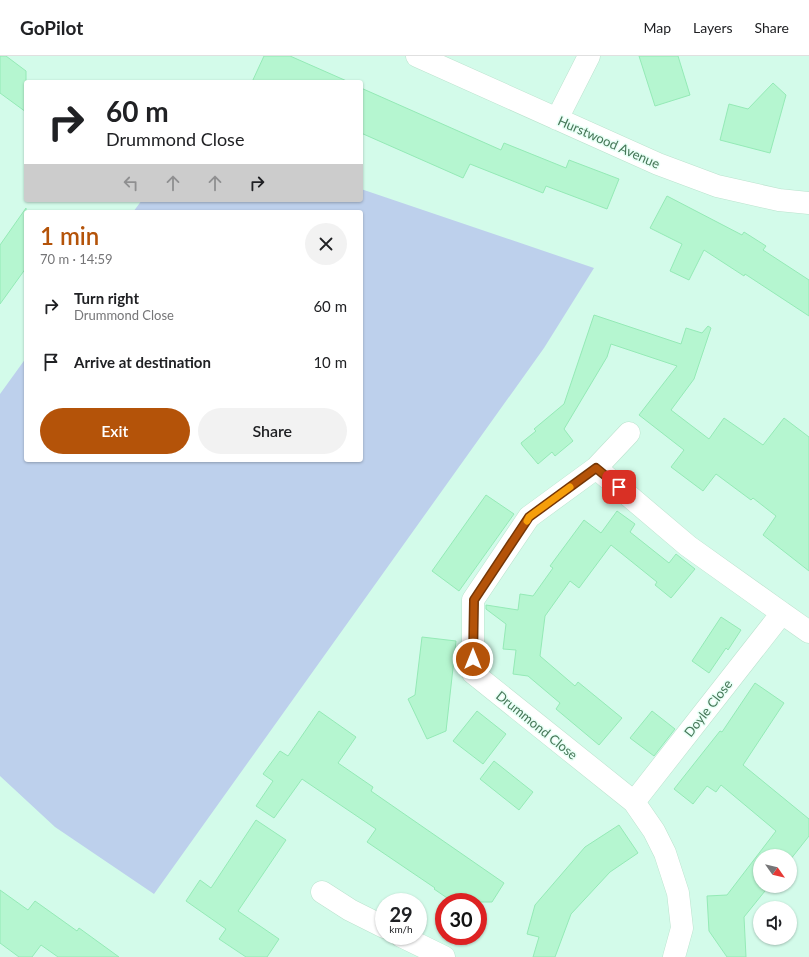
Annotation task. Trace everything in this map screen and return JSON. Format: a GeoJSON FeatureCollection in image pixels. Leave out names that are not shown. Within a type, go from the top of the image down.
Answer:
{"type":"FeatureCollection","features":[{"type":"Feature","properties":{"kind":"street","name":"Hurstwood Avenue"},"geometry":{"type":"LineString","coordinates":[[417,56],[658,164],[717,186],[779,200],[809,202]]}},
{"type":"Feature","properties":{"kind":"street"},"geometry":{"type":"LineString","coordinates":[[557,118],[589,56]]}},
{"type":"Feature","properties":{"kind":"street","name":"Drummond Close"},"geometry":{"type":"LineString","coordinates":[[629,433],[596,468],[529,517],[474,600],[473,673],[634,802],[654,831],[665,853],[678,893],[682,928],[674,957]]}},
{"type":"Feature","properties":{"kind":"street"},"geometry":{"type":"LineString","coordinates":[[596,468],[688,546],[809,632]]}},
{"type":"Feature","properties":{"kind":"street","name":"Doyle Close"},"geometry":{"type":"LineString","coordinates":[[634,802],[782,614]]}},
{"type":"Feature","properties":{"kind":"street"},"geometry":{"type":"LineString","coordinates":[[322,892],[350,910],[375,922]]}},
{"type":"Feature","properties":{"kind":"street"},"geometry":{"type":"LineString","coordinates":[[419,945],[444,957]]}},
{"type":"Feature","properties":{"kind":"shaded area"},"geometry":{"type":"Polygon","coordinates":[[[0,56],[809,56],[809,957],[0,957],[0,56]]]}},
{"type":"Feature","properties":{"kind":"shaded area"},"geometry":{"type":"Polygon","coordinates":[[[363,190],[594,268],[544,348],[154,894],[55,827],[0,776],[0,394],[24,361],[24,462],[363,462],[363,210],[134,210],[140,202],[363,202],[363,190]]]}},
{"type":"Feature","properties":{"kind":"building"},"geometry":{"type":"Polygon","coordinates":[[[0,56],[6,56],[26,71],[26,80],[24,80],[24,111],[0,93],[0,56]]]}},
{"type":"Feature","properties":{"kind":"building"},"geometry":{"type":"Polygon","coordinates":[[[264,56],[290,56],[344,80],[253,80],[264,56]]]}},
{"type":"Feature","properties":{"kind":"building"},"geometry":{"type":"Polygon","coordinates":[[[639,56],[678,56],[690,95],[655,106],[639,56]]]}},
{"type":"Feature","properties":{"kind":"building"},"geometry":{"type":"Polygon","coordinates":[[[773,83],[786,95],[770,153],[720,140],[729,104],[748,109],[773,83]]]}},
{"type":"Feature","properties":{"kind":"building"},"geometry":{"type":"Polygon","coordinates":[[[363,89],[501,150],[504,143],[566,168],[569,160],[619,179],[607,209],[546,186],[543,193],[470,164],[463,178],[363,134],[363,89]]]}},
{"type":"Feature","properties":{"kind":"building"},"geometry":{"type":"Polygon","coordinates":[[[667,196],[742,235],[744,232],[766,246],[763,250],[809,280],[809,316],[745,274],[744,276],[704,250],[689,280],[670,271],[682,244],[650,228],[667,196]]]}},
{"type":"Feature","properties":{"kind":"building"},"geometry":{"type":"Polygon","coordinates":[[[24,211],[24,271],[0,304],[0,245],[24,211]]]}},
{"type":"Feature","properties":{"kind":"building"},"geometry":{"type":"Polygon","coordinates":[[[594,315],[681,344],[686,328],[702,333],[708,326],[711,328],[694,379],[671,410],[709,439],[724,418],[763,445],[784,418],[809,437],[809,571],[763,535],[776,516],[753,498],[751,500],[716,474],[703,491],[671,467],[684,450],[639,415],[677,366],[611,344],[607,357],[564,429],[573,441],[555,456],[552,452],[538,464],[522,445],[521,443],[536,431],[534,429],[564,404],[594,315]]]}},
{"type":"Feature","properties":{"kind":"building"},"geometry":{"type":"Polygon","coordinates":[[[486,495],[514,514],[459,591],[432,571],[486,495]]]}},
{"type":"Feature","properties":{"kind":"building"},"geometry":{"type":"Polygon","coordinates":[[[617,511],[635,524],[630,532],[669,563],[676,554],[695,569],[671,598],[655,585],[657,582],[611,545],[579,588],[570,581],[545,616],[540,656],[575,686],[578,682],[622,718],[599,745],[556,709],[560,703],[528,676],[513,674],[516,650],[503,649],[506,624],[486,609],[486,605],[518,610],[520,594],[533,596],[553,568],[550,566],[584,520],[601,533],[617,511]]]}},
{"type":"Feature","properties":{"kind":"building"},"geometry":{"type":"Polygon","coordinates":[[[721,617],[741,630],[728,650],[726,648],[709,673],[692,661],[721,617]]]}},
{"type":"Feature","properties":{"kind":"building"},"geometry":{"type":"Polygon","coordinates":[[[422,637],[456,641],[446,731],[427,739],[408,699],[415,695],[422,637]]]}},
{"type":"Feature","properties":{"kind":"building"},"geometry":{"type":"Polygon","coordinates":[[[755,683],[784,703],[743,765],[809,819],[809,836],[797,851],[797,849],[762,849],[776,831],[721,785],[716,792],[707,786],[693,804],[674,789],[720,731],[722,732],[755,683]]]}},
{"type":"Feature","properties":{"kind":"building"},"geometry":{"type":"Polygon","coordinates":[[[319,711],[356,737],[338,763],[373,787],[371,791],[504,883],[492,902],[487,902],[487,893],[440,893],[434,889],[435,888],[367,842],[376,829],[302,779],[274,818],[256,806],[273,781],[263,774],[280,751],[288,756],[319,711]]]}},
{"type":"Feature","properties":{"kind":"building"},"geometry":{"type":"Polygon","coordinates":[[[477,711],[506,734],[483,764],[453,741],[477,711]]]}},
{"type":"Feature","properties":{"kind":"building"},"geometry":{"type":"Polygon","coordinates":[[[652,711],[675,729],[654,756],[630,738],[652,711]]]}},
{"type":"Feature","properties":{"kind":"building"},"geometry":{"type":"Polygon","coordinates":[[[494,761],[533,792],[519,810],[480,779],[494,761]]]}},
{"type":"Feature","properties":{"kind":"building"},"geometry":{"type":"Polygon","coordinates":[[[256,820],[286,840],[238,911],[279,939],[267,957],[246,957],[219,939],[226,929],[186,901],[200,880],[211,888],[256,820]]]}},
{"type":"Feature","properties":{"kind":"building"},"geometry":{"type":"Polygon","coordinates":[[[619,825],[638,853],[610,872],[571,914],[555,957],[533,957],[539,937],[527,934],[535,905],[585,847],[619,825]]]}},
{"type":"Feature","properties":{"kind":"building"},"geometry":{"type":"Polygon","coordinates":[[[753,861],[753,893],[763,893],[757,901],[753,901],[753,906],[744,917],[746,957],[727,957],[709,931],[707,896],[727,895],[753,861]]]}},
{"type":"Feature","properties":{"kind":"building"},"geometry":{"type":"Polygon","coordinates":[[[0,890],[28,910],[35,901],[77,931],[79,928],[119,957],[58,957],[41,945],[32,957],[19,957],[0,943],[0,890]]]}},
{"type":"Feature","properties":{"kind":"slow traffic"},"geometry":{"type":"LineString","coordinates":[[527,521],[529,517],[570,487]]}},
{"type":"Feature","properties":{"kind":"route"},"geometry":{"type":"LineString","coordinates":[[473,659],[474,600],[529,517],[596,468],[619,487]]}}]}
